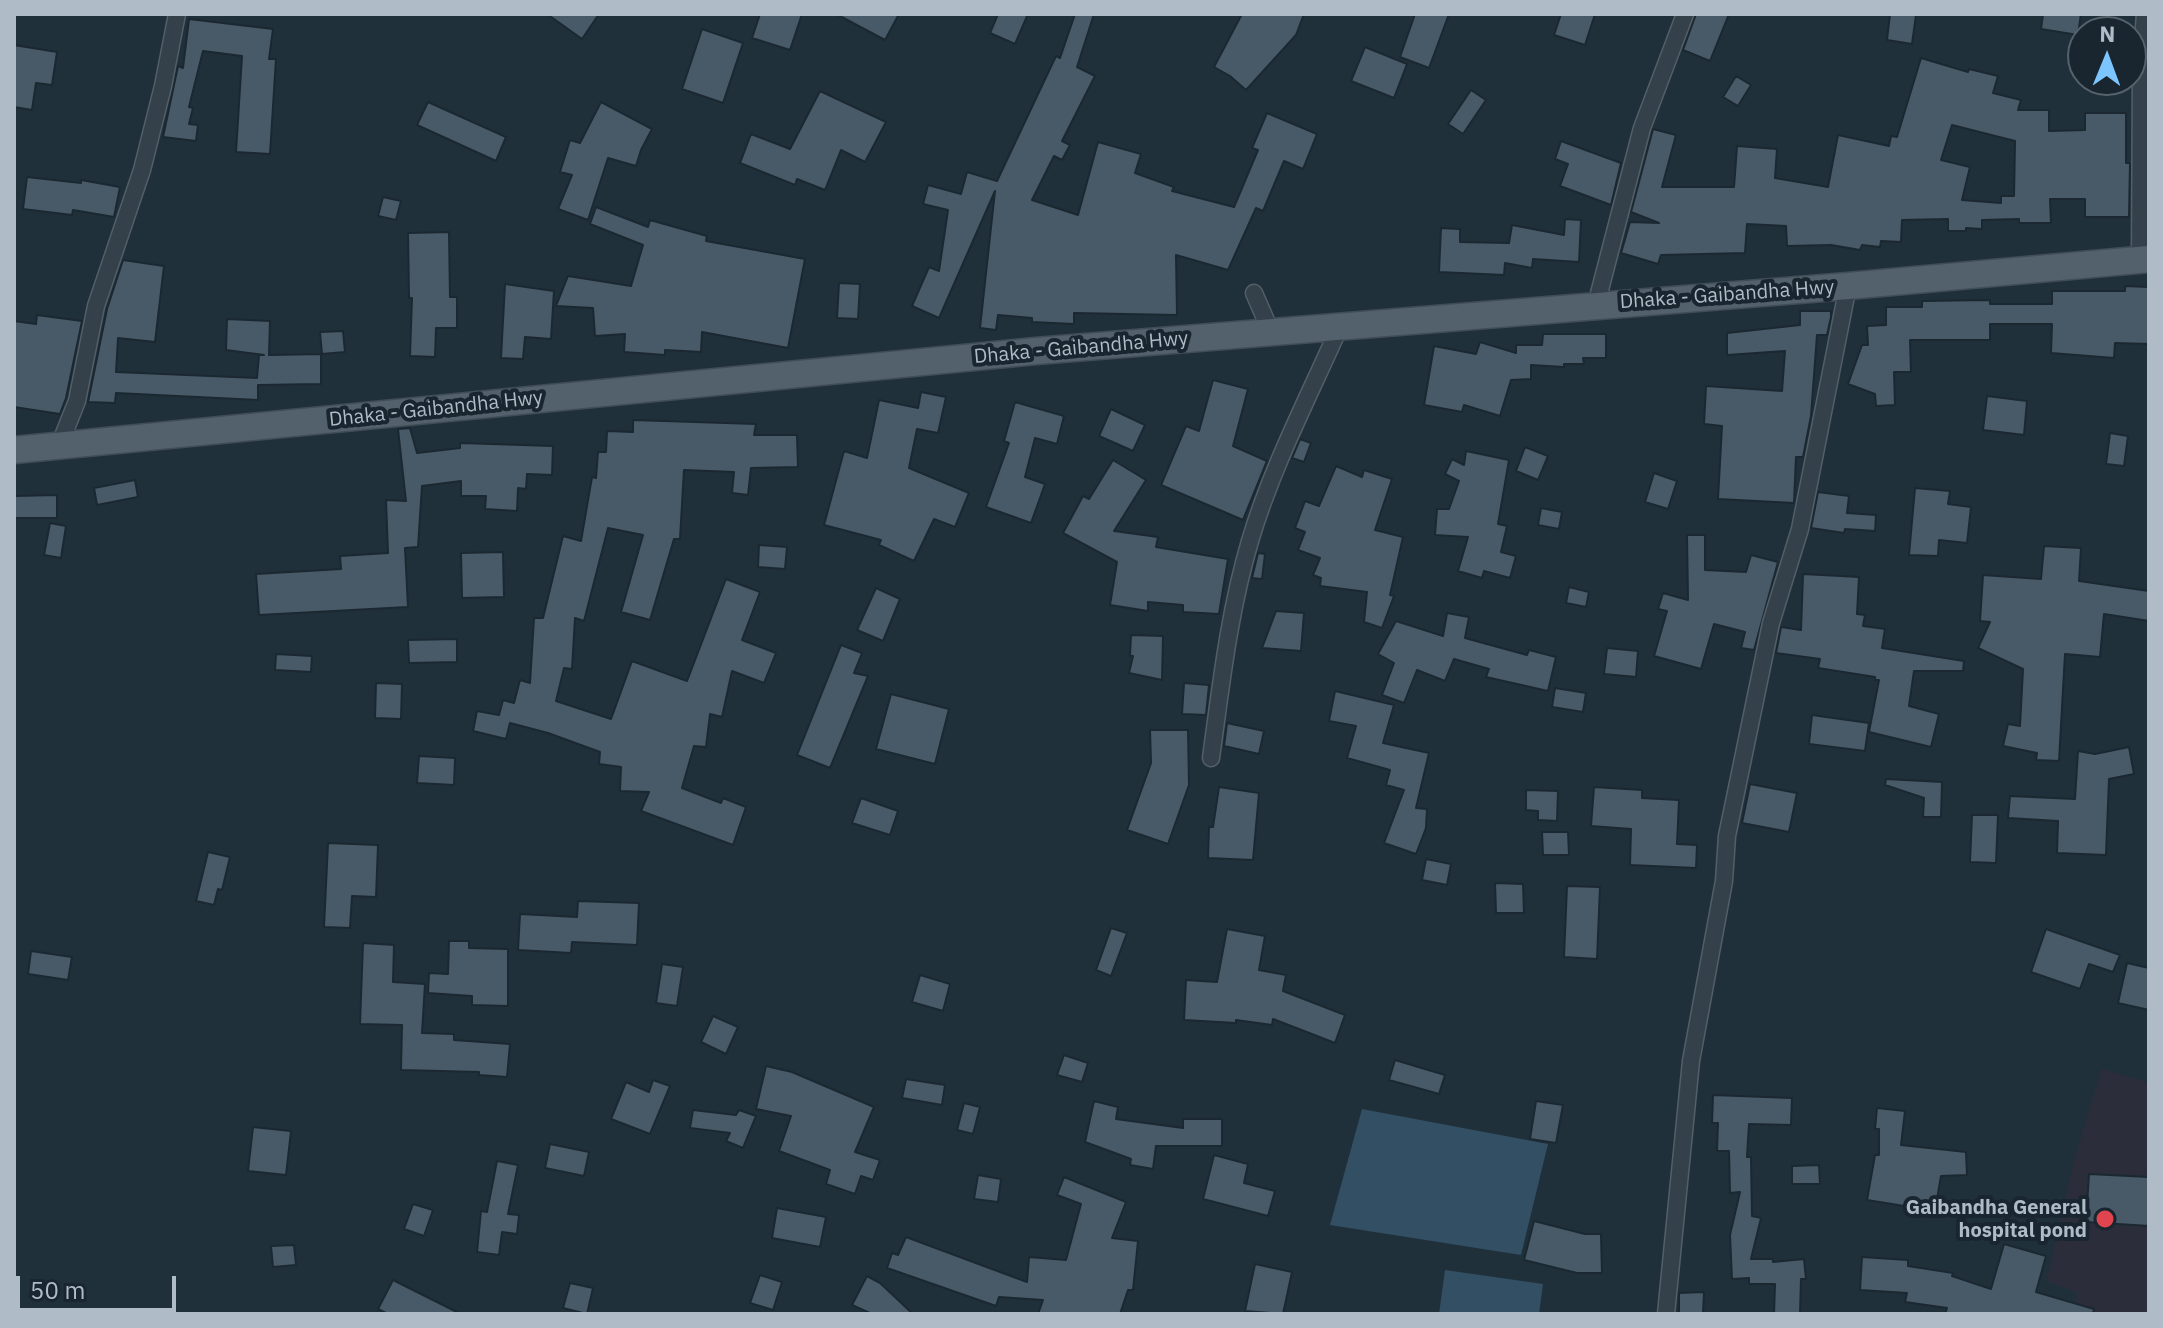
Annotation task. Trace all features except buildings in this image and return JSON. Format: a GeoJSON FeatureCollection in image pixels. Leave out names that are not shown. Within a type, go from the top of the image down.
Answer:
{"type":"FeatureCollection","features":[{"type":"Feature","properties":{"kind":"main road","name":"Dhaka - Gaibandha Hwy"},"geometry":{"type":"LineString","coordinates":[[14,450],[1036,351],[1848,286],[2144,259]]}},
{"type":"Feature","properties":{"kind":"street"},"geometry":{"type":"LineString","coordinates":[[59,446],[77,401],[96,306],[142,170],[177,14]]}},
{"type":"Feature","properties":{"kind":"street"},"geometry":{"type":"LineString","coordinates":[[1596,305],[1642,128],[1685,14]]}},
{"type":"Feature","properties":{"kind":"street"},"geometry":{"type":"LineString","coordinates":[[2144,259],[2141,65],[2145,14]]}},
{"type":"Feature","properties":{"kind":"street"},"geometry":{"type":"LineString","coordinates":[[1666,1314],[1691,1061],[1724,881],[1727,836],[1771,623],[1800,529],[1848,286]]}},
{"type":"Feature","properties":{"kind":"street"},"geometry":{"type":"LineString","coordinates":[[1254,293],[1271,332]]}},
{"type":"Feature","properties":{"kind":"street"},"geometry":{"type":"LineString","coordinates":[[1211,758],[1227,634],[1250,540],[1279,463],[1340,326]]}},
{"type":"Feature","properties":{"kind":"shaded area","name":"Gaibandha General hospital pond"},"geometry":{"type":"Polygon","coordinates":[[[2102,1069],[2149,1083],[2149,1314],[2072,1314],[2078,1293],[2047,1281],[2075,1157],[2102,1069]]]}},
{"type":"Feature","properties":{"kind":"shaded area"},"geometry":{"type":"Polygon","coordinates":[[[1362,1109],[1548,1144],[1521,1255],[1330,1225],[1362,1109]]]}},
{"type":"Feature","properties":{"kind":"shaded area"},"geometry":{"type":"Polygon","coordinates":[[[1445,1270],[1543,1284],[1539,1314],[1439,1314],[1445,1270]]]}},
{"type":"Feature","properties":{"kind":"place","name":"Gaibandha General hospital pond"},"geometry":{"type":"Point","coordinates":[2105,1219]}}]}
